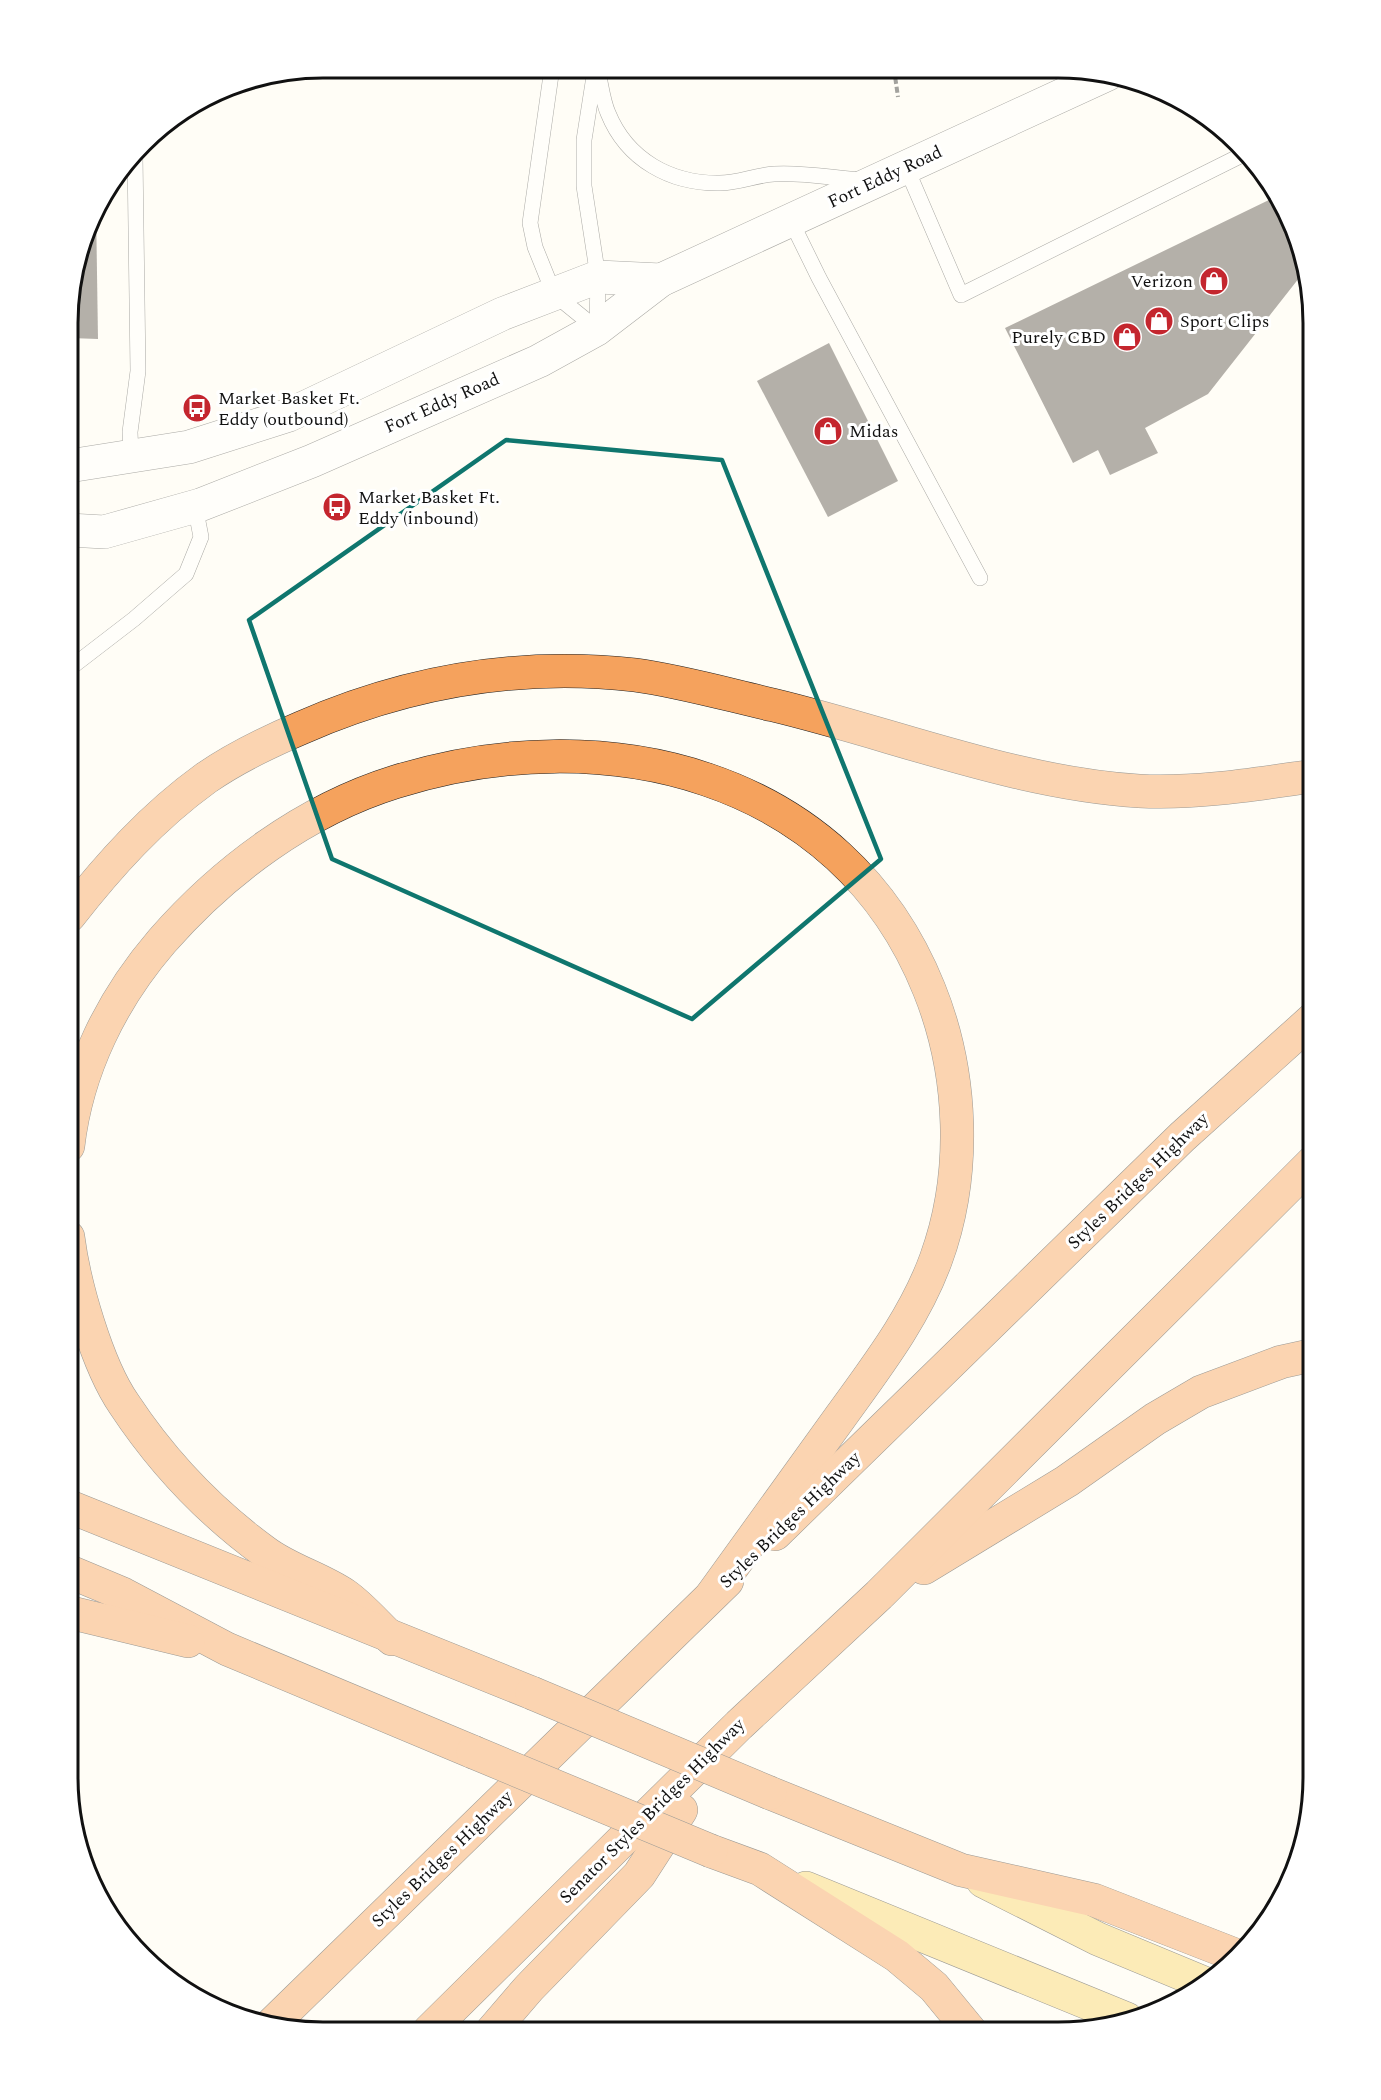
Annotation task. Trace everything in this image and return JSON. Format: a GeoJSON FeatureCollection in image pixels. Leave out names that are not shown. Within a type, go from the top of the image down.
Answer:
{"type":"FeatureCollection","features":[{"type":"Feature","properties":{"kind":"highway"},"geometry":{"type":"LineString","coordinates":[[78,904],[107,867],[145,829],[207,778],[262,745],[352,706],[424,685],[497,674],[575,671],[638,676],[774,705],[996,766],[1076,783],[1140,791],[1190,790],[1303,777]]}},
{"type":"Feature","properties":{"kind":"highway"},"geometry":{"type":"LineString","coordinates":[[78,1096],[97,1038],[137,970],[189,910],[250,858],[318,815],[391,783],[457,765],[547,755],[627,759],[694,775],[778,810],[841,857],[892,917],[914,950],[943,1023],[956,1102],[955,1182],[936,1259],[902,1331],[712,1595]]}},
{"type":"Feature","properties":{"kind":"highway","name":"Styles Bridges Highway"},"geometry":{"type":"LineString","coordinates":[[279,2018],[1182,1137],[1303,1028]]}},
{"type":"Feature","properties":{"kind":"highway"},"geometry":{"type":"LineString","coordinates":[[879,1595],[1303,1172]]}},
{"type":"Feature","properties":{"kind":"highway"},"geometry":{"type":"LineString","coordinates":[[78,1289],[98,1347],[123,1402],[160,1452],[230,1524],[266,1554],[345,1595],[392,1639]]}},
{"type":"Feature","properties":{"kind":"highway"},"geometry":{"type":"LineString","coordinates":[[879,1595],[1067,1481],[1155,1419],[1202,1392],[1272,1365],[1303,1357]]}},
{"type":"Feature","properties":{"kind":"highway"},"geometry":{"type":"LineString","coordinates":[[78,1510],[392,1639],[532,1693],[961,1870],[1094,1900],[1229,1952]]}},
{"type":"Feature","properties":{"kind":"highway"},"geometry":{"type":"LineString","coordinates":[[78,1575],[123,1594],[226,1649],[711,1851],[760,1869],[897,1956],[934,1988],[963,2022]]}},
{"type":"Feature","properties":{"kind":"highway","name":"Senator Styles Bridges Highway"},"geometry":{"type":"LineString","coordinates":[[438,2022],[730,1734],[879,1595]]}},
{"type":"Feature","properties":{"kind":"highway"},"geometry":{"type":"LineString","coordinates":[[78,1614],[226,1649]]}},
{"type":"Feature","properties":{"kind":"highway"},"geometry":{"type":"LineString","coordinates":[[500,2022],[529,1988],[639,1875],[730,1734]]}},
{"type":"Feature","properties":{"kind":"main road"},"geometry":{"type":"LineString","coordinates":[[760,1869],[1117,2015]]}},
{"type":"Feature","properties":{"kind":"main road"},"geometry":{"type":"LineString","coordinates":[[961,1870],[1098,1939],[1196,1980]]}},
{"type":"Feature","properties":{"kind":"street","name":"Fort Eddy Road"},"geometry":{"type":"LineString","coordinates":[[78,531],[104,532],[195,506],[322,456],[539,361],[597,330],[662,280],[1094,81]]}},
{"type":"Feature","properties":{"kind":"street","name":"Fort Eddy Road"},"geometry":{"type":"LineString","coordinates":[[78,465],[189,447],[289,415],[502,314],[598,277],[662,280]]}},
{"type":"Feature","properties":{"kind":"lane"},"geometry":{"type":"LineString","coordinates":[[551,78],[530,223],[535,247],[554,294],[597,330]]}},
{"type":"Feature","properties":{"kind":"lane"},"geometry":{"type":"LineString","coordinates":[[594,78],[584,140],[584,186],[598,277],[597,330]]}},
{"type":"Feature","properties":{"kind":"lane"},"geometry":{"type":"LineString","coordinates":[[599,78],[608,112],[623,139],[645,161],[667,175],[692,182],[722,183],[774,174],[876,181]]}},
{"type":"Feature","properties":{"kind":"lane"},"geometry":{"type":"LineString","coordinates":[[906,167],[961,295],[1238,157]]}},
{"type":"Feature","properties":{"kind":"lane"},"geometry":{"type":"LineString","coordinates":[[131,456],[130,432],[138,371],[135,166]]}},
{"type":"Feature","properties":{"kind":"lane"},"geometry":{"type":"LineString","coordinates":[[792,221],[819,278],[980,578]]}},
{"type":"Feature","properties":{"kind":"lane"},"geometry":{"type":"LineString","coordinates":[[78,662],[134,619],[186,574],[201,537],[195,506]]}},
{"type":"Feature","properties":{"kind":"path"},"geometry":{"type":"LineString","coordinates":[[895,78],[898,97]]}},
{"type":"Feature","properties":{"kind":"highlighted area"},"geometry":{"type":"Polygon","coordinates":[[[506,440],[722,460],[881,859],[692,1019],[332,859],[249,620],[506,440]]]}},
{"type":"Feature","properties":{"kind":"building"},"geometry":{"type":"Polygon","coordinates":[[[1269,200],[1284,229],[1295,260],[1299,279],[1208,394],[1145,428],[1158,453],[1110,475],[1098,450],[1073,463],[1005,328],[1269,200]]]}},
{"type":"Feature","properties":{"kind":"building"},"geometry":{"type":"Polygon","coordinates":[[[96,231],[98,339],[78,338],[80,291],[86,260],[96,231]]]}},
{"type":"Feature","properties":{"kind":"building","name":"Midas"},"geometry":{"type":"Polygon","coordinates":[[[829,343],[898,481],[828,517],[757,381],[829,343]]]}},
{"type":"Feature","properties":{"kind":"place","name":"Verizon"},"geometry":{"type":"Point","coordinates":[1214,281]}},
{"type":"Feature","properties":{"kind":"place","name":"Sport Clips"},"geometry":{"type":"Point","coordinates":[1159,321]}},
{"type":"Feature","properties":{"kind":"place","name":"Purely CBD"},"geometry":{"type":"Point","coordinates":[1127,337]}},
{"type":"Feature","properties":{"kind":"place","name":"Market Basket Ft. Eddy (outbound)"},"geometry":{"type":"Point","coordinates":[197,408]}},
{"type":"Feature","properties":{"kind":"place","name":"Midas"},"geometry":{"type":"Point","coordinates":[828,431]}},
{"type":"Feature","properties":{"kind":"place","name":"Market Basket Ft. Eddy (inbound)"},"geometry":{"type":"Point","coordinates":[337,507]}}]}
